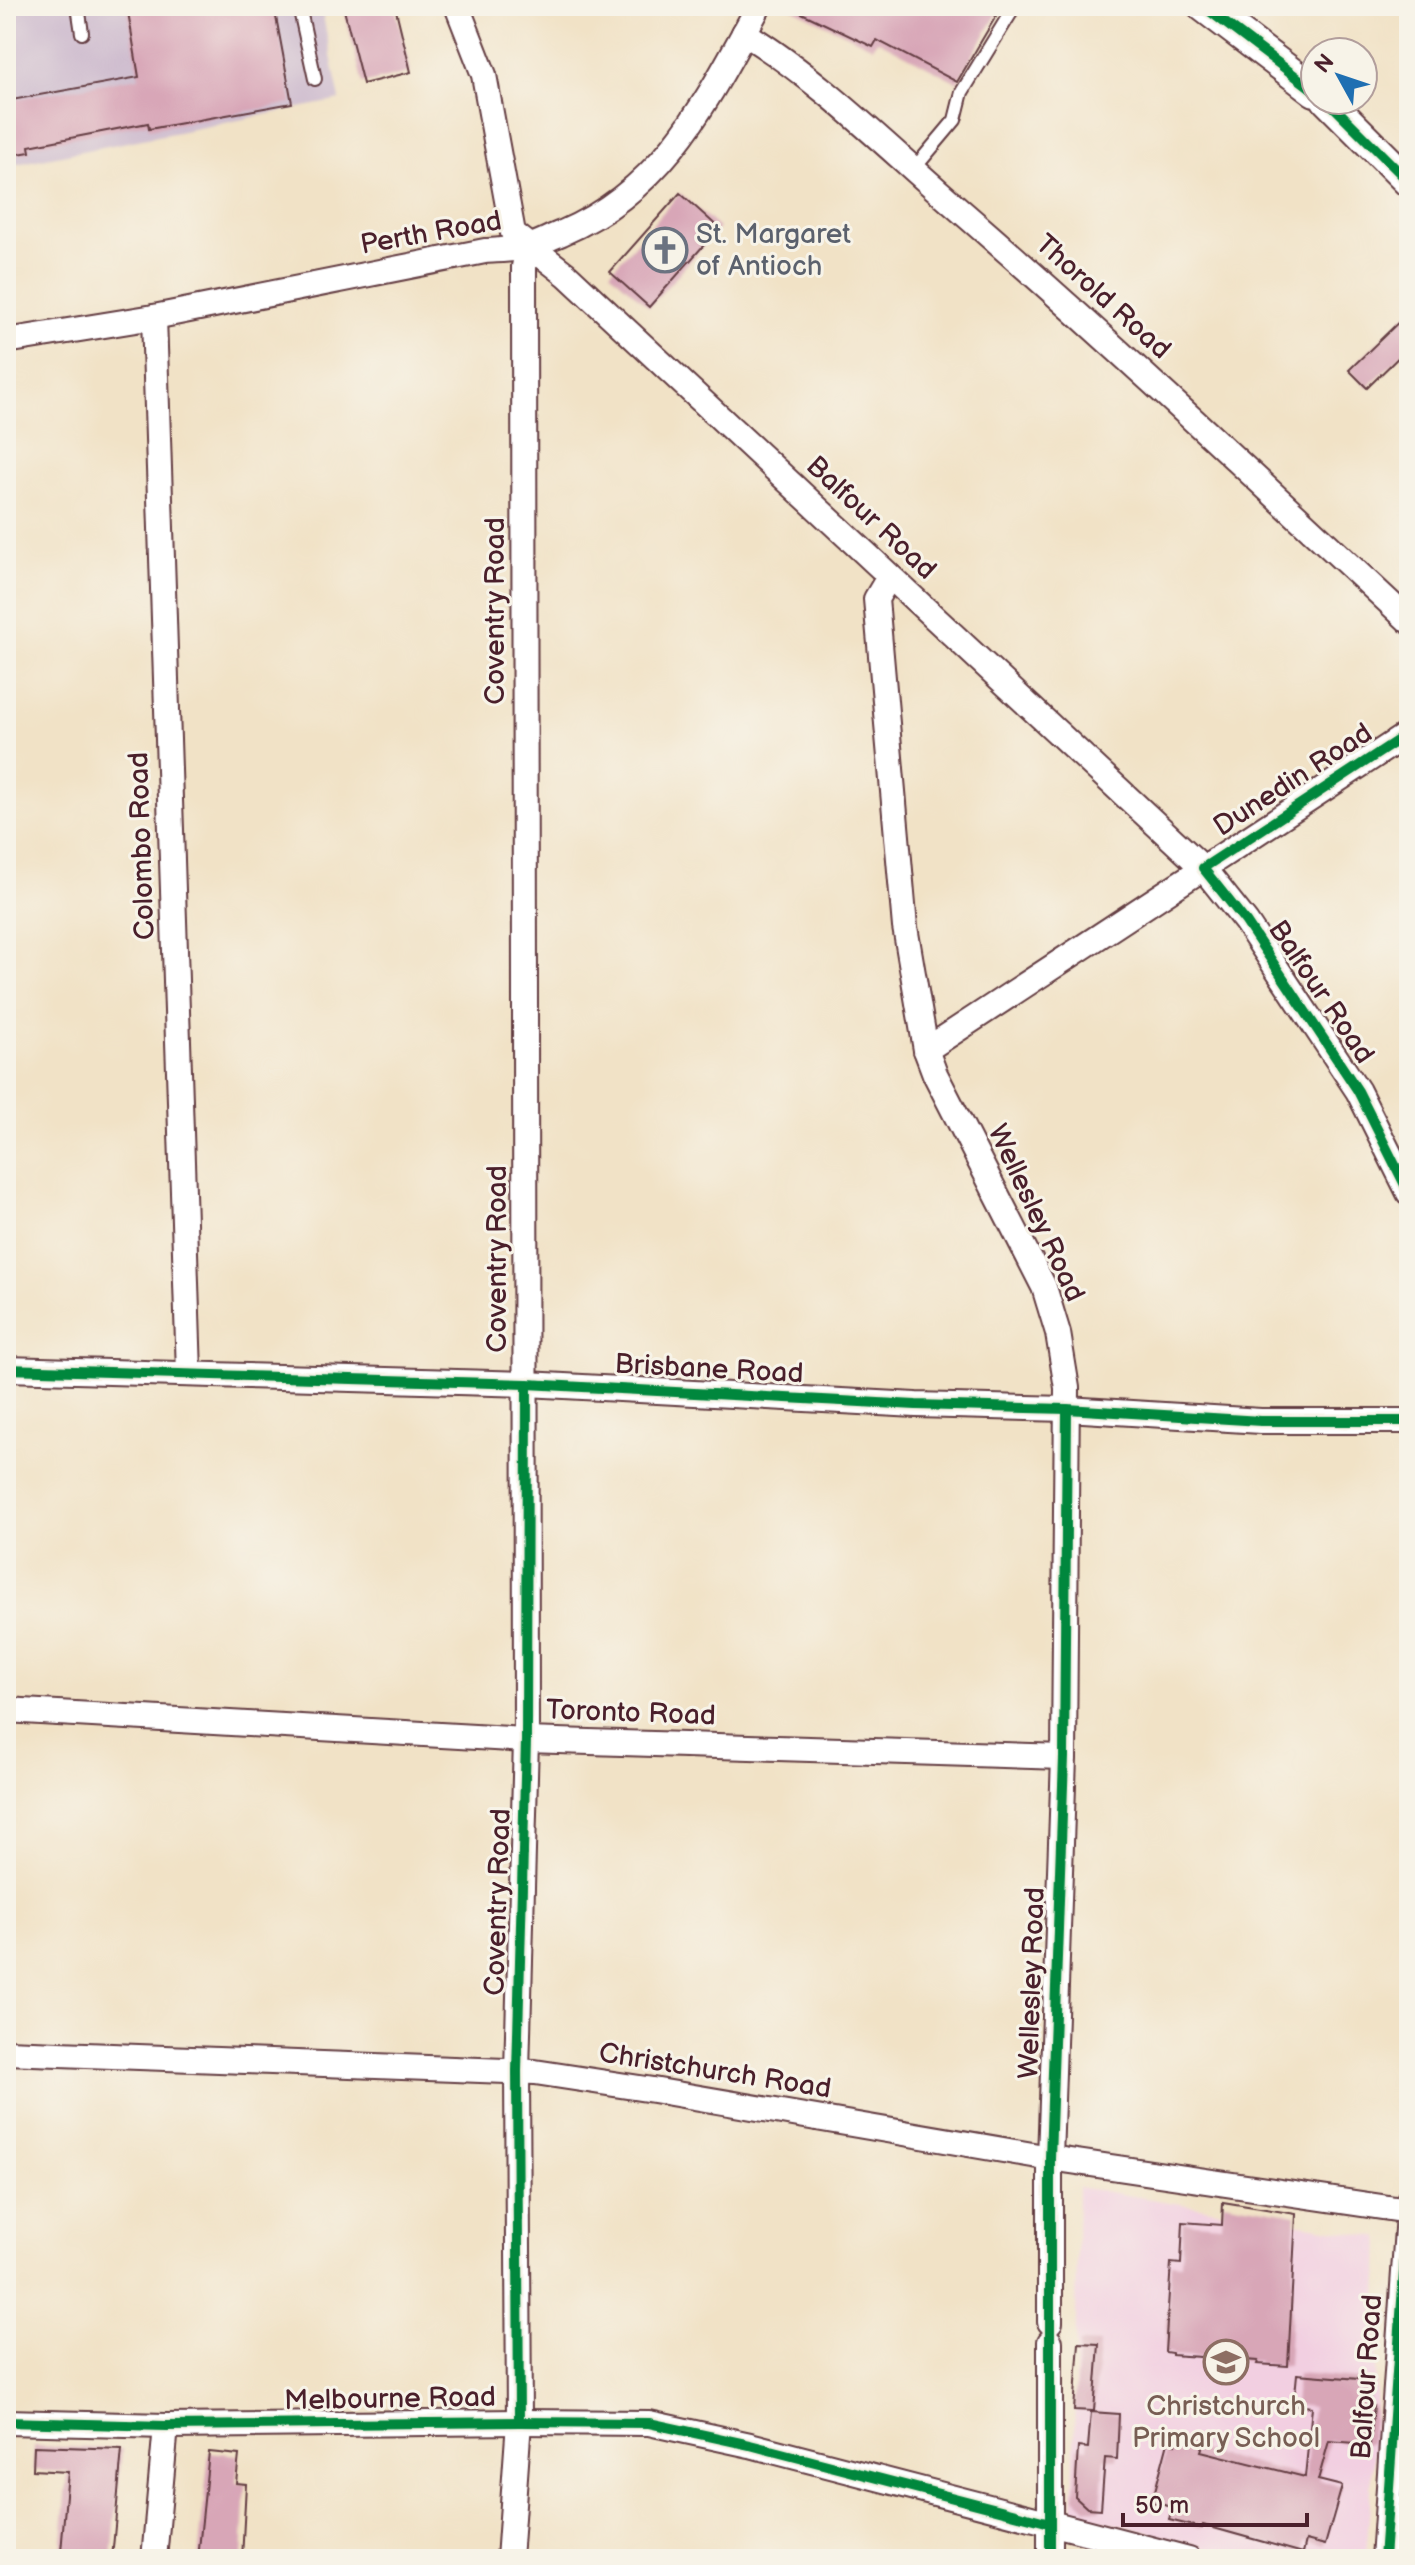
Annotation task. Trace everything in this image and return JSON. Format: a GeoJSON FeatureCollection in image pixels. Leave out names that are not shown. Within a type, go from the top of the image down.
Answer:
{"type":"FeatureCollection","features":[{"type":"Feature","properties":{"kind":"street"},"geometry":{"type":"LineString","coordinates":[[457,6],[484,75],[513,233],[528,247]]}},
{"type":"Feature","properties":{"kind":"street"},"geometry":{"type":"LineString","coordinates":[[1203,6],[1299,79]]}},
{"type":"Feature","properties":{"kind":"street","name":"Perth Road"},"geometry":{"type":"LineString","coordinates":[[6,341],[154,317],[485,251],[528,247],[592,220],[643,182],[695,119],[750,15]]}},
{"type":"Feature","properties":{"kind":"street","name":"Thorold Road"},"geometry":{"type":"LineString","coordinates":[[750,15],[761,44],[835,102],[1068,304],[1409,621]]}},
{"type":"Feature","properties":{"kind":"street"},"geometry":{"type":"LineString","coordinates":[[1343,116],[1409,182]]}},
{"type":"Feature","properties":{"kind":"street","name":"Balfour Road"},"geometry":{"type":"LineString","coordinates":[[528,247],[567,275],[1203,868],[1246,922],[1358,1091],[1409,1193]]}},
{"type":"Feature","properties":{"kind":"street","name":"Coventry Road"},"geometry":{"type":"LineString","coordinates":[[509,2559],[519,2422],[517,2071],[526,1740],[524,267],[528,247]]}},
{"type":"Feature","properties":{"kind":"street","name":"Colombo Road"},"geometry":{"type":"LineString","coordinates":[[154,317],[189,1373]]}},
{"type":"Feature","properties":{"kind":"street","name":"Wellesley Road"},"geometry":{"type":"LineString","coordinates":[[889,577],[876,599],[905,927],[926,1050],[935,1074],[1044,1287],[1058,1333],[1067,1388],[1064,1757],[1050,2158],[1050,2559]]}},
{"type":"Feature","properties":{"kind":"street","name":"Dunedin Road"},"geometry":{"type":"LineString","coordinates":[[926,1050],[1409,733]]}},
{"type":"Feature","properties":{"kind":"street","name":"Brisbane Road"},"geometry":{"type":"LineString","coordinates":[[6,1369],[527,1384],[1261,1421],[1409,1421]]}},
{"type":"Feature","properties":{"kind":"street","name":"Toronto Road"},"geometry":{"type":"LineString","coordinates":[[6,1710],[526,1740],[1064,1757]]}},
{"type":"Feature","properties":{"kind":"street","name":"Christchurch Road"},"geometry":{"type":"LineString","coordinates":[[6,2052],[517,2071],[653,2090],[1050,2158],[1409,2211]]}},
{"type":"Feature","properties":{"kind":"street","name":"Balfour Road"},"geometry":{"type":"LineString","coordinates":[[1384,2559],[1409,2200]]}},
{"type":"Feature","properties":{"kind":"street","name":"Melbourne Road"},"geometry":{"type":"LineString","coordinates":[[6,2422],[166,2426],[624,2421],[675,2428],[1189,2559]]}},
{"type":"Feature","properties":{"kind":"street"},"geometry":{"type":"LineString","coordinates":[[154,2559],[166,2426]]}},
{"type":"Feature","properties":{"kind":"lane"},"geometry":{"type":"LineString","coordinates":[[78,6],[82,33]]}},
{"type":"Feature","properties":{"kind":"lane"},"geometry":{"type":"LineString","coordinates":[[299,6],[315,79]]}},
{"type":"Feature","properties":{"kind":"lane"},"geometry":{"type":"LineString","coordinates":[[913,170],[955,120],[962,92],[1010,14]]}},
{"type":"Feature","properties":{"kind":"shaded area"},"geometry":{"type":"Polygon","coordinates":[[[6,6],[321,6],[340,100],[6,166],[6,6]]]}},
{"type":"Feature","properties":{"kind":"shaded area","name":"Christchurch Primary School"},"geometry":{"type":"Polygon","coordinates":[[[1078,2187],[1380,2237],[1374,2450],[1366,2559],[1253,2559],[1073,2513],[1078,2187]]]}},
{"type":"Feature","properties":{"kind":"building"},"geometry":{"type":"Polygon","coordinates":[[[127,6],[274,6],[292,103],[149,129],[148,123],[29,146],[30,152],[6,156],[6,101],[139,77],[127,6]]]}},
{"type":"Feature","properties":{"kind":"building"},"geometry":{"type":"Polygon","coordinates":[[[343,6],[395,6],[411,72],[363,84],[343,6]]]}},
{"type":"Feature","properties":{"kind":"building"},"geometry":{"type":"Polygon","coordinates":[[[787,6],[1002,6],[957,82],[877,40],[873,47],[787,6]]]}},
{"type":"Feature","properties":{"kind":"building","name":"St. Margaret of Antioch"},"geometry":{"type":"Polygon","coordinates":[[[680,193],[719,228],[649,307],[610,272],[680,193]]]}},
{"type":"Feature","properties":{"kind":"building"},"geometry":{"type":"Polygon","coordinates":[[[1409,312],[1409,347],[1367,388],[1349,370],[1409,312]]]}},
{"type":"Feature","properties":{"kind":"building"},"geometry":{"type":"Polygon","coordinates":[[[1223,2202],[1296,2214],[1288,2366],[1165,2352],[1171,2263],[1181,2264],[1183,2222],[1222,2225],[1223,2202]]]}},
{"type":"Feature","properties":{"kind":"building"},"geometry":{"type":"Polygon","coordinates":[[[1079,2343],[1099,2344],[1094,2411],[1074,2410],[1079,2343]]]}},
{"type":"Feature","properties":{"kind":"building"},"geometry":{"type":"Polygon","coordinates":[[[1297,2374],[1371,2380],[1368,2405],[1374,2406],[1370,2444],[1329,2441],[1318,2480],[1342,2486],[1325,2545],[1306,2540],[1303,2553],[1203,2525],[1202,2528],[1169,2520],[1172,2507],[1152,2502],[1168,2442],[1176,2444],[1177,2439],[1203,2445],[1201,2451],[1305,2477],[1312,2407],[1294,2405],[1297,2374]]]}},
{"type":"Feature","properties":{"kind":"building"},"geometry":{"type":"Polygon","coordinates":[[[1091,2412],[1119,2414],[1117,2459],[1105,2458],[1101,2509],[1087,2508],[1075,2497],[1078,2447],[1088,2448],[1091,2412]]]}},
{"type":"Feature","properties":{"kind":"building"},"geometry":{"type":"Polygon","coordinates":[[[34,2446],[122,2449],[112,2559],[86,2559],[87,2554],[61,2552],[68,2472],[33,2470],[34,2446]]]}},
{"type":"Feature","properties":{"kind":"building"},"geometry":{"type":"Polygon","coordinates":[[[209,2452],[239,2455],[236,2483],[246,2484],[242,2559],[198,2559],[209,2452]]]}},
{"type":"Feature","properties":{"kind":"cycle path"},"geometry":{"type":"LineString","coordinates":[[1203,6],[1299,79]]}},
{"type":"Feature","properties":{"kind":"cycle path"},"geometry":{"type":"LineString","coordinates":[[1343,116],[1409,182]]}},
{"type":"Feature","properties":{"kind":"cycle path"},"geometry":{"type":"LineString","coordinates":[[1409,733],[1203,868],[1246,922],[1358,1091],[1409,1193]]}},
{"type":"Feature","properties":{"kind":"cycle path"},"geometry":{"type":"LineString","coordinates":[[6,1369],[527,1384],[1261,1421],[1409,1421]]}},
{"type":"Feature","properties":{"kind":"cycle path"},"geometry":{"type":"LineString","coordinates":[[519,2422],[517,2071],[526,1740],[527,1384]]}},
{"type":"Feature","properties":{"kind":"cycle path"},"geometry":{"type":"LineString","coordinates":[[1050,2559],[1050,2158],[1064,1757],[1067,1409]]}},
{"type":"Feature","properties":{"kind":"cycle path"},"geometry":{"type":"LineString","coordinates":[[1384,2559],[1409,2200]]}},
{"type":"Feature","properties":{"kind":"cycle path"},"geometry":{"type":"LineString","coordinates":[[6,2422],[166,2426],[649,2423],[750,2445],[1050,2523]]}},
{"type":"Feature","properties":{"kind":"place","name":"St. Margaret of Antioch"},"geometry":{"type":"Point","coordinates":[665,250]}},
{"type":"Feature","properties":{"kind":"place","name":"Christchurch Primary School"},"geometry":{"type":"Point","coordinates":[1226,2362]}}]}
